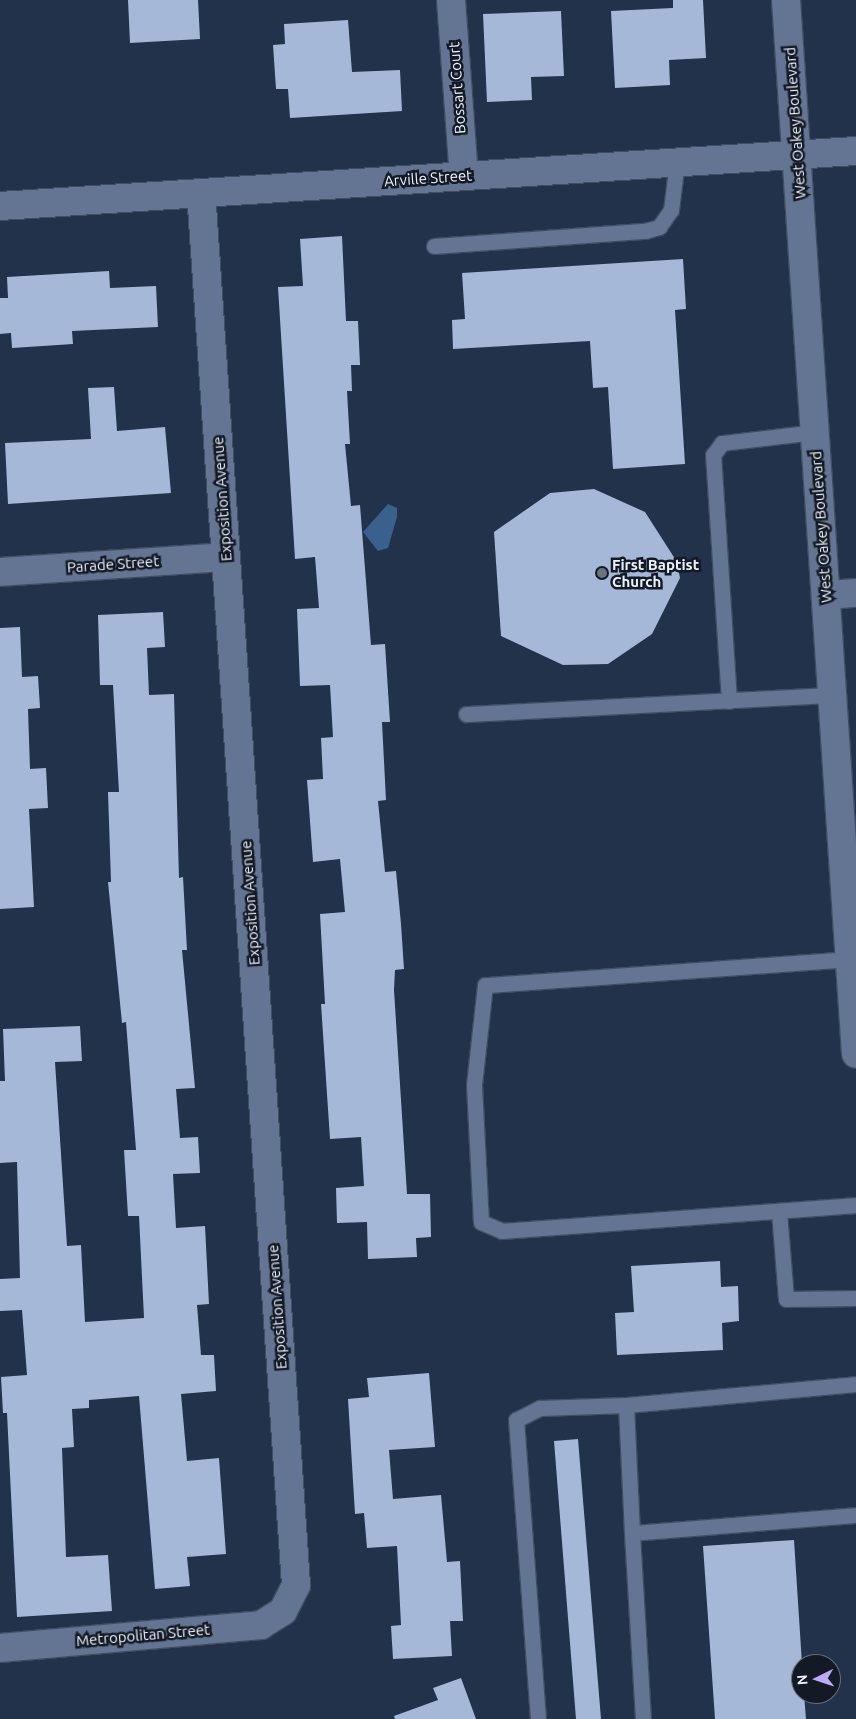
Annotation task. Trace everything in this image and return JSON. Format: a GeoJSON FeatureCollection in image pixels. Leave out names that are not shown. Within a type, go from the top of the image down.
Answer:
{"type":"FeatureCollection","features":[{"type":"Feature","properties":{"kind":"street","name":"Bossart Court"},"geometry":{"type":"LineString","coordinates":[[451,0],[464,175]]}},
{"type":"Feature","properties":{"kind":"street","name":"West Oakey Boulevard"},"geometry":{"type":"LineString","coordinates":[[786,0],[856,1054]]}},
{"type":"Feature","properties":{"kind":"street","name":"Arville Street"},"geometry":{"type":"LineString","coordinates":[[0,206],[856,151]]}},
{"type":"Feature","properties":{"kind":"street","name":"Exposition Avenue"},"geometry":{"type":"LineString","coordinates":[[201,192],[296,1585],[283,1611]]}},
{"type":"Feature","properties":{"kind":"street","name":"Parade Street"},"geometry":{"type":"LineString","coordinates":[[0,572],[226,557]]}},
{"type":"Feature","properties":{"kind":"street"},"geometry":{"type":"LineString","coordinates":[[826,595],[856,593]]}},
{"type":"Feature","properties":{"kind":"street","name":"Metropolitan Street"},"geometry":{"type":"LineString","coordinates":[[0,1648],[261,1624],[283,1611]]}},
{"type":"Feature","properties":{"kind":"lane"},"geometry":{"type":"LineString","coordinates":[[434,246],[645,231],[660,227],[671,210],[677,162]]}},
{"type":"Feature","properties":{"kind":"lane"},"geometry":{"type":"LineString","coordinates":[[728,701],[713,455],[722,444],[815,432]]}},
{"type":"Feature","properties":{"kind":"lane"},"geometry":{"type":"LineString","coordinates":[[466,714],[832,695]]}},
{"type":"Feature","properties":{"kind":"lane"},"geometry":{"type":"LineString","coordinates":[[850,959],[485,985],[474,1085],[481,1222],[502,1231],[856,1205]]}},
{"type":"Feature","properties":{"kind":"lane"},"geometry":{"type":"LineString","coordinates":[[779,1212],[786,1299],[856,1298]]}},
{"type":"Feature","properties":{"kind":"lane"},"geometry":{"type":"LineString","coordinates":[[538,1719],[516,1420],[540,1408],[626,1405],[856,1384]]}},
{"type":"Feature","properties":{"kind":"lane"},"geometry":{"type":"LineString","coordinates":[[626,1405],[643,1719]]}},
{"type":"Feature","properties":{"kind":"lane"},"geometry":{"type":"LineString","coordinates":[[632,1533],[856,1515]]}},
{"type":"Feature","properties":{"kind":"water"},"geometry":{"type":"Polygon","coordinates":[[[388,504],[397,508],[397,517],[388,548],[378,551],[363,532],[388,504]]]}},
{"type":"Feature","properties":{"kind":"building"},"geometry":{"type":"Polygon","coordinates":[[[128,0],[198,0],[200,39],[130,43],[128,0]]]}},
{"type":"Feature","properties":{"kind":"building"},"geometry":{"type":"Polygon","coordinates":[[[673,0],[703,0],[706,58],[669,60],[670,85],[615,88],[611,11],[673,8],[673,0]]]}},
{"type":"Feature","properties":{"kind":"building"},"geometry":{"type":"Polygon","coordinates":[[[561,11],[564,76],[531,77],[532,100],[487,102],[483,14],[561,11]]]}},
{"type":"Feature","properties":{"kind":"building"},"geometry":{"type":"Polygon","coordinates":[[[348,20],[352,72],[400,70],[402,111],[290,118],[288,89],[276,89],[273,45],[285,44],[284,24],[348,20]]]}},
{"type":"Feature","properties":{"kind":"building"},"geometry":{"type":"Polygon","coordinates":[[[342,236],[346,321],[358,321],[360,365],[351,365],[352,391],[347,391],[350,444],[345,444],[351,506],[360,505],[371,645],[385,644],[390,722],[382,722],[386,800],[378,801],[385,872],[396,871],[401,924],[404,969],[395,970],[394,990],[407,1194],[430,1194],[431,1237],[416,1238],[417,1257],[368,1259],[367,1222],[337,1223],[336,1188],[364,1186],[361,1137],[330,1139],[321,1004],[325,1004],[320,914],[345,912],[340,859],[313,862],[307,780],[323,779],[321,738],[333,737],[330,685],[300,686],[297,609],[319,608],[315,557],[295,559],[278,287],[303,286],[300,239],[342,236]]]}},
{"type":"Feature","properties":{"kind":"building"},"geometry":{"type":"Polygon","coordinates":[[[683,259],[686,309],[675,310],[685,464],[613,469],[608,387],[593,388],[590,341],[453,349],[452,320],[465,319],[462,273],[683,259]]]}},
{"type":"Feature","properties":{"kind":"building"},"geometry":{"type":"Polygon","coordinates":[[[109,271],[110,288],[156,286],[158,327],[72,331],[73,344],[12,348],[11,333],[0,334],[0,298],[8,298],[7,277],[109,271]]]}},
{"type":"Feature","properties":{"kind":"building"},"geometry":{"type":"Polygon","coordinates":[[[114,387],[117,431],[165,427],[171,493],[8,504],[5,443],[91,439],[88,388],[114,387]]]}},
{"type":"Feature","properties":{"kind":"building"},"geometry":{"type":"Polygon","coordinates":[[[594,489],[645,512],[677,562],[680,578],[652,634],[608,664],[563,665],[501,636],[494,532],[550,493],[594,489]]]}},
{"type":"Feature","properties":{"kind":"building"},"geometry":{"type":"Polygon","coordinates":[[[163,612],[165,647],[147,648],[149,695],[174,694],[179,878],[183,877],[187,950],[182,950],[195,1088],[176,1089],[180,1138],[198,1137],[200,1173],[173,1174],[176,1228],[205,1226],[209,1304],[197,1305],[201,1355],[214,1355],[216,1391],[181,1394],[187,1461],[219,1458],[226,1554],[187,1557],[190,1586],[155,1589],[139,1396],[89,1400],[89,1408],[72,1409],[74,1447],[62,1448],[66,1557],[108,1555],[112,1611],[17,1617],[7,1413],[3,1413],[1,1377],[27,1375],[22,1310],[0,1311],[0,1279],[20,1278],[17,1162],[0,1163],[0,1081],[5,1081],[3,1029],[80,1026],[82,1061],[55,1062],[67,1246],[81,1245],[85,1322],[144,1318],[139,1216],[128,1216],[124,1150],[136,1150],[126,1022],[122,1023],[108,882],[111,882],[108,792],[119,792],[113,685],[100,685],[98,615],[163,612]]]}},
{"type":"Feature","properties":{"kind":"building"},"geometry":{"type":"Polygon","coordinates":[[[20,627],[22,677],[38,676],[40,708],[28,709],[30,769],[46,768],[48,808],[29,809],[34,907],[0,909],[0,628],[20,627]]]}},
{"type":"Feature","properties":{"kind":"building"},"geometry":{"type":"Polygon","coordinates":[[[720,1261],[721,1287],[738,1286],[739,1321],[722,1323],[723,1350],[617,1355],[615,1313],[634,1312],[631,1266],[720,1261]]]}},
{"type":"Feature","properties":{"kind":"building"},"geometry":{"type":"Polygon","coordinates":[[[429,1373],[435,1447],[389,1450],[393,1499],[441,1495],[447,1562],[460,1561],[463,1621],[450,1621],[452,1656],[393,1659],[391,1626],[401,1625],[397,1546],[367,1548],[364,1513],[355,1514],[348,1399],[369,1397],[367,1378],[429,1373]]]}},
{"type":"Feature","properties":{"kind":"building"},"geometry":{"type":"Polygon","coordinates":[[[578,1439],[601,1719],[576,1719],[554,1441],[578,1439]]]}},
{"type":"Feature","properties":{"kind":"building"},"geometry":{"type":"Polygon","coordinates":[[[794,1540],[801,1654],[791,1654],[791,1704],[805,1704],[806,1719],[715,1719],[703,1546],[794,1540]]]}},
{"type":"Feature","properties":{"kind":"building"},"geometry":{"type":"Polygon","coordinates":[[[461,1678],[476,1719],[395,1719],[394,1716],[438,1700],[433,1688],[461,1678]]]}},
{"type":"Feature","properties":{"kind":"place","name":"First Baptist Church"},"geometry":{"type":"Point","coordinates":[602,573]}}]}
